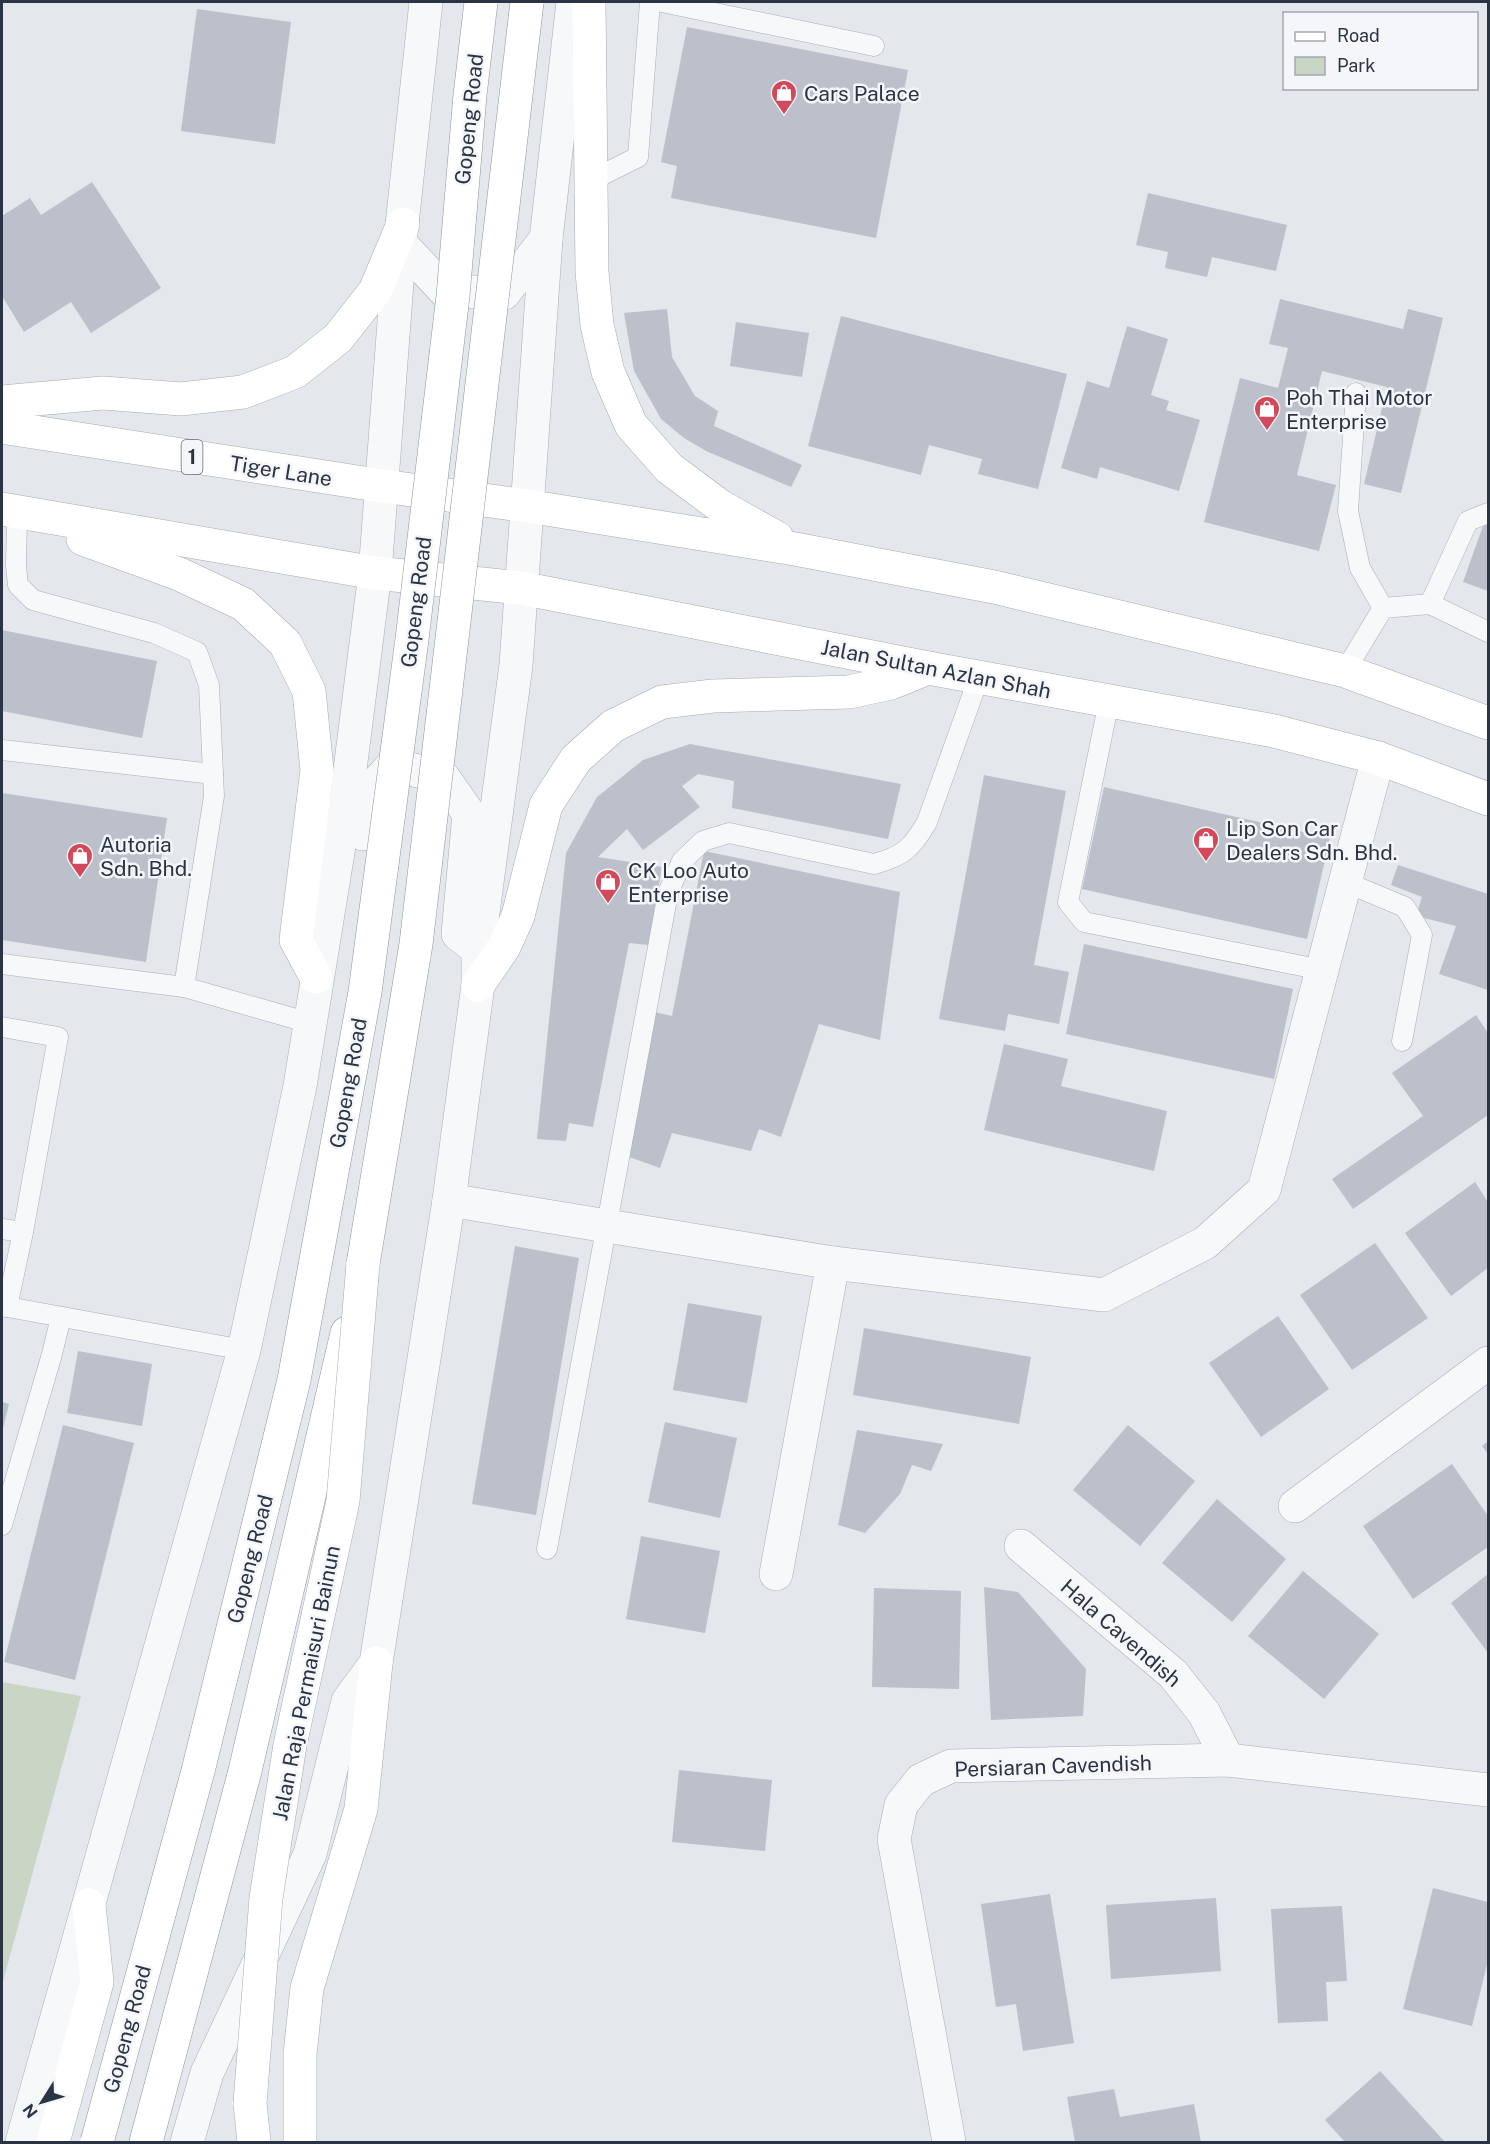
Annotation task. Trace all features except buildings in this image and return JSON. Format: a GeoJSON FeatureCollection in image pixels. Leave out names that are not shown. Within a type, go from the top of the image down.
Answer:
{"type":"FeatureCollection","features":[{"type":"Feature","properties":{"kind":"main road","name":"Gopeng Road"},"geometry":{"type":"LineString","coordinates":[[97,2142],[198,1771],[294,1380],[365,992],[414,627],[453,296],[470,95],[481,2]]}},
{"type":"Feature","properties":{"kind":"main road","name":"Gopeng Road"},"geometry":{"type":"LineString","coordinates":[[146,2142],[245,1771],[363,1264],[416,944],[527,2]]}},
{"type":"Feature","properties":{"kind":"main road"},"geometry":{"type":"LineString","coordinates":[[589,2],[592,272],[597,325],[608,372],[631,425],[669,468],[720,506],[795,549]]}},
{"type":"Feature","properties":{"kind":"main road"},"geometry":{"type":"LineString","coordinates":[[2,402],[103,393],[182,399],[243,392],[295,372],[338,338],[375,291],[401,234]]}},
{"type":"Feature","properties":{"kind":"main road","name":"Tiger Lane"},"geometry":{"type":"LineString","coordinates":[[2,427],[383,486]]}},
{"type":"Feature","properties":{"kind":"main road","name":"1"},"geometry":{"type":"LineString","coordinates":[[383,486],[527,506]]}},
{"type":"Feature","properties":{"kind":"main road"},"geometry":{"type":"LineString","coordinates":[[527,506],[795,549],[994,587],[1345,671],[1488,723]]}},
{"type":"Feature","properties":{"kind":"main road"},"geometry":{"type":"LineString","coordinates":[[7,514],[375,573]]}},
{"type":"Feature","properties":{"kind":"main road"},"geometry":{"type":"LineString","coordinates":[[7,514],[100,544],[200,584],[243,604],[285,643],[309,691],[314,736],[317,770],[296,940],[316,977]]}},
{"type":"Feature","properties":{"kind":"main road","name":"Jalan Sultan Azlan Shah"},"geometry":{"type":"LineString","coordinates":[[375,573],[521,588],[928,668],[1274,731],[1378,758],[1488,799]]}},
{"type":"Feature","properties":{"kind":"main road"},"geometry":{"type":"LineString","coordinates":[[478,986],[504,947],[518,916],[546,805],[576,759],[613,726],[662,702],[713,696],[849,692],[891,683],[928,668]]}},
{"type":"Feature","properties":{"kind":"main road","name":"Jalan Raja Permaisuri Bainun"},"geometry":{"type":"LineString","coordinates":[[254,2142],[250,2103],[266,1898],[290,1745],[343,1501],[363,1264]]}},
{"type":"Feature","properties":{"kind":"main road"},"geometry":{"type":"LineString","coordinates":[[300,2142],[300,2054],[307,1988],[361,1809],[375,1663]]}},
{"type":"Feature","properties":{"kind":"main road"},"geometry":{"type":"LineString","coordinates":[[53,2142],[97,1982],[89,1905]]}},
{"type":"Feature","properties":{"kind":"street"},"geometry":{"type":"LineString","coordinates":[[22,2142],[244,1350],[300,1086],[345,809],[375,573],[401,234],[426,2]]}},
{"type":"Feature","properties":{"kind":"street"},"geometry":{"type":"LineString","coordinates":[[187,2142],[207,2073],[310,1854],[348,1701],[375,1663],[449,1200],[478,986],[478,950],[516,665],[546,239],[573,2]]}},
{"type":"Feature","properties":{"kind":"street"},"geometry":{"type":"LineString","coordinates":[[401,234],[445,291],[504,293],[546,239]]}},
{"type":"Feature","properties":{"kind":"street"},"geometry":{"type":"LineString","coordinates":[[449,1200],[833,1263],[1104,1294],[1205,1243],[1264,1190],[1378,758]]}},
{"type":"Feature","properties":{"kind":"street"},"geometry":{"type":"LineString","coordinates":[[300,1086],[329,1038],[370,790],[393,765],[443,777],[469,814],[459,934],[478,950]]}},
{"type":"Feature","properties":{"kind":"street"},"geometry":{"type":"LineString","coordinates":[[776,1574],[833,1263]]}},
{"type":"Feature","properties":{"kind":"street"},"geometry":{"type":"LineString","coordinates":[[1295,1506],[1488,1363]]}},
{"type":"Feature","properties":{"kind":"street","name":"Hala Cavendish"},"geometry":{"type":"LineString","coordinates":[[1021,1546],[1173,1674],[1204,1713],[1228,1760]]}},
{"type":"Feature","properties":{"kind":"street","name":"Persiaran Cavendish"},"geometry":{"type":"LineString","coordinates":[[949,2142],[894,1839],[901,1805],[921,1780],[951,1766],[1228,1760],[1488,1790]]}},
{"type":"Feature","properties":{"kind":"lane"},"geometry":{"type":"LineString","coordinates":[[592,180],[638,157],[650,2]]}},
{"type":"Feature","properties":{"kind":"lane"},"geometry":{"type":"LineString","coordinates":[[662,2],[874,46]]}},
{"type":"Feature","properties":{"kind":"lane"},"geometry":{"type":"LineString","coordinates":[[1356,393],[1348,511],[1360,568],[1383,608]]}},
{"type":"Feature","properties":{"kind":"lane"},"geometry":{"type":"LineString","coordinates":[[1430,604],[1468,521],[1488,513]]}},
{"type":"Feature","properties":{"kind":"lane"},"geometry":{"type":"LineString","coordinates":[[7,514],[18,585],[33,600],[154,633],[197,652],[209,685],[213,796],[184,987]]}},
{"type":"Feature","properties":{"kind":"lane"},"geometry":{"type":"LineString","coordinates":[[1383,608],[1430,604],[1488,632]]}},
{"type":"Feature","properties":{"kind":"lane"},"geometry":{"type":"LineString","coordinates":[[1345,671],[1383,608]]}},
{"type":"Feature","properties":{"kind":"lane"},"geometry":{"type":"LineString","coordinates":[[547,1549],[668,893],[682,861],[703,841],[729,833],[874,864],[894,859],[914,844],[927,822],[979,677]]}},
{"type":"Feature","properties":{"kind":"lane"},"geometry":{"type":"LineString","coordinates":[[1109,701],[1068,902],[1084,922],[1322,970]]}},
{"type":"Feature","properties":{"kind":"lane"},"geometry":{"type":"LineString","coordinates":[[2,750],[213,774]]}},
{"type":"Feature","properties":{"kind":"lane"},"geometry":{"type":"LineString","coordinates":[[1345,882],[1404,907],[1422,935],[1402,1041]]}},
{"type":"Feature","properties":{"kind":"lane"},"geometry":{"type":"LineString","coordinates":[[2,964],[184,987],[310,1023]]}},
{"type":"Feature","properties":{"kind":"lane"},"geometry":{"type":"LineString","coordinates":[[2,1027],[58,1037],[23,1232],[4,1307],[244,1350]]}},
{"type":"Feature","properties":{"kind":"lane"},"geometry":{"type":"LineString","coordinates":[[2,1229],[23,1232]]}},
{"type":"Feature","properties":{"kind":"lane"},"geometry":{"type":"LineString","coordinates":[[2,1525],[62,1317]]}},
{"type":"Feature","properties":{"kind":"lane"},"geometry":{"type":"LineString","coordinates":[[2,2139],[12,2142]]}},
{"type":"Feature","properties":{"kind":"green space"},"geometry":{"type":"Polygon","coordinates":[[[2,1682],[81,1696],[2,1985],[2,1682]]]}},
{"type":"Feature","properties":{"kind":"place","name":"Cars Palace"},"geometry":{"type":"Point","coordinates":[784,116]}},
{"type":"Feature","properties":{"kind":"place","name":"Poh Thai Motor Enterprise"},"geometry":{"type":"Point","coordinates":[1267,432]}},
{"type":"Feature","properties":{"kind":"place","name":"Lip Son Car Dealers Sdn. Bhd."},"geometry":{"type":"Point","coordinates":[1206,863]}},
{"type":"Feature","properties":{"kind":"place","name":"Autoria Sdn. Bhd."},"geometry":{"type":"Point","coordinates":[80,879]}},
{"type":"Feature","properties":{"kind":"place","name":"CK Loo Auto Enterprise"},"geometry":{"type":"Point","coordinates":[608,905]}}]}
